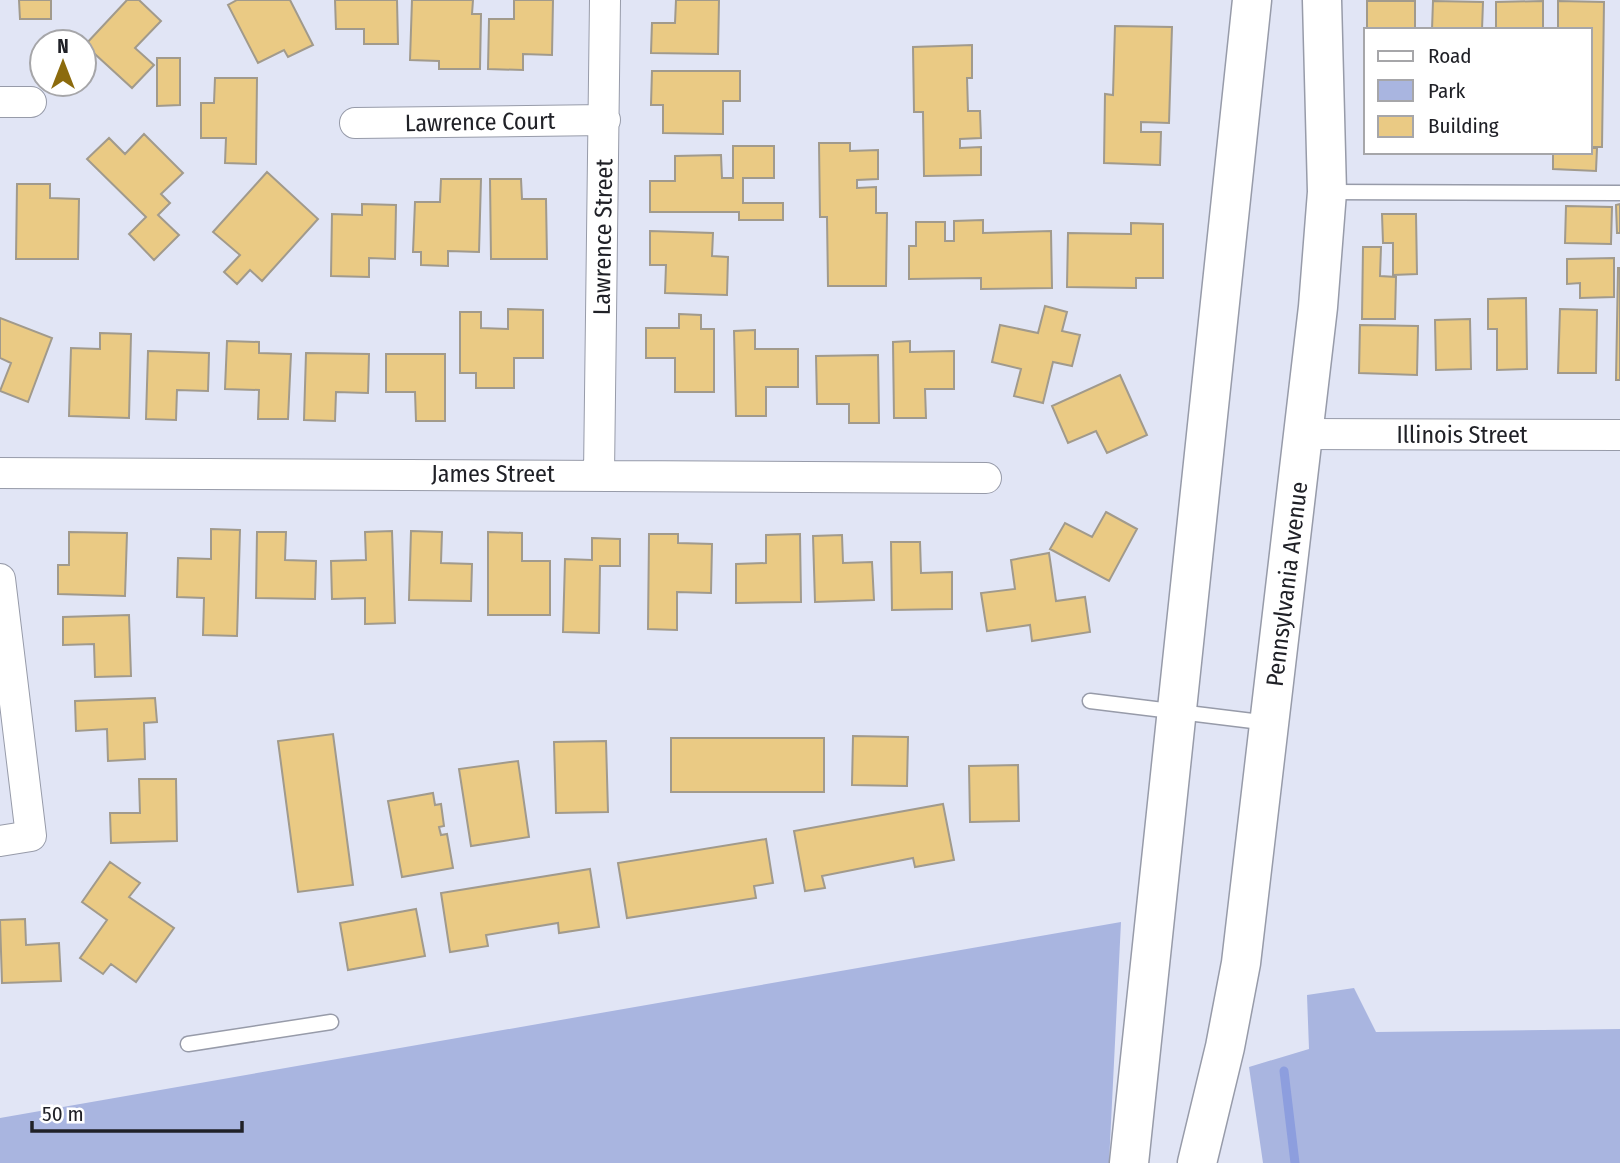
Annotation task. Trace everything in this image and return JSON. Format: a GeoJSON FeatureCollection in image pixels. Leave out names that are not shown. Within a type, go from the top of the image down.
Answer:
{"type":"FeatureCollection","features":[{"type":"Feature","properties":{"kind":"main road"},"geometry":{"type":"LineString","coordinates":[[1129,1163],[1252,0]]}},
{"type":"Feature","properties":{"kind":"main road","name":"Pennsylvania Avenue"},"geometry":{"type":"LineString","coordinates":[[1197,1163],[1225,1047],[1241,963],[1304,434],[1327,192],[1322,0]]}},
{"type":"Feature","properties":{"kind":"street","name":"Lawrence Street"},"geometry":{"type":"LineString","coordinates":[[599,474],[605,0]]}},
{"type":"Feature","properties":{"kind":"street"},"geometry":{"type":"LineString","coordinates":[[0,102],[32,102]]}},
{"type":"Feature","properties":{"kind":"street","name":"Lawrence Court"},"geometry":{"type":"LineString","coordinates":[[355,123],[605,120]]}},
{"type":"Feature","properties":{"kind":"street","name":"Illinois Street"},"geometry":{"type":"LineString","coordinates":[[1304,434],[1620,435]]}},
{"type":"Feature","properties":{"kind":"street","name":"James Street"},"geometry":{"type":"LineString","coordinates":[[0,474],[599,474],[986,478]]}},
{"type":"Feature","properties":{"kind":"street"},"geometry":{"type":"LineString","coordinates":[[0,579],[31,836],[0,841]]}},
{"type":"Feature","properties":{"kind":"lane"},"geometry":{"type":"LineString","coordinates":[[1327,192],[1620,193]]}},
{"type":"Feature","properties":{"kind":"lane"},"geometry":{"type":"LineString","coordinates":[[1090,701],[1270,723]]}},
{"type":"Feature","properties":{"kind":"lane"},"geometry":{"type":"LineString","coordinates":[[188,1044],[331,1023]]}},
{"type":"Feature","properties":{"kind":"green space"},"geometry":{"type":"Polygon","coordinates":[[[1121,922],[1109,1163],[0,1163],[0,1118],[1121,922]]]}},
{"type":"Feature","properties":{"kind":"green space"},"geometry":{"type":"Polygon","coordinates":[[[1354,988],[1376,1032],[1620,1029],[1620,1163],[1263,1163],[1249,1067],[1309,1049],[1307,995],[1354,988]]]}},
{"type":"Feature","properties":{"kind":"building"},"geometry":{"type":"Polygon","coordinates":[[[19,0],[51,0],[51,19],[20,19],[19,0]]]}},
{"type":"Feature","properties":{"kind":"building"},"geometry":{"type":"Polygon","coordinates":[[[127,0],[139,0],[161,21],[135,48],[154,65],[132,88],[98,57],[98,31],[127,0]]]}},
{"type":"Feature","properties":{"kind":"building"},"geometry":{"type":"Polygon","coordinates":[[[237,0],[290,0],[313,45],[288,57],[284,50],[258,63],[228,5],[237,0]]]}},
{"type":"Feature","properties":{"kind":"building"},"geometry":{"type":"Polygon","coordinates":[[[335,0],[397,0],[398,44],[364,44],[364,29],[336,29],[335,0]]]}},
{"type":"Feature","properties":{"kind":"building"},"geometry":{"type":"Polygon","coordinates":[[[412,0],[473,0],[472,14],[481,14],[480,69],[439,69],[439,61],[410,60],[412,0]]]}},
{"type":"Feature","properties":{"kind":"building"},"geometry":{"type":"Polygon","coordinates":[[[514,0],[553,0],[552,55],[523,54],[523,70],[488,69],[489,19],[514,19],[514,0]]]}},
{"type":"Feature","properties":{"kind":"building"},"geometry":{"type":"Polygon","coordinates":[[[676,0],[719,0],[718,54],[651,53],[652,23],[675,23],[676,0]]]}},
{"type":"Feature","properties":{"kind":"building"},"geometry":{"type":"Polygon","coordinates":[[[1367,1],[1415,1],[1415,28],[1367,28],[1367,1]]]}},
{"type":"Feature","properties":{"kind":"building"},"geometry":{"type":"Polygon","coordinates":[[[1433,1],[1483,2],[1482,28],[1432,28],[1433,1]]]}},
{"type":"Feature","properties":{"kind":"building"},"geometry":{"type":"Polygon","coordinates":[[[1543,1],[1543,28],[1496,28],[1496,2],[1543,1]]]}},
{"type":"Feature","properties":{"kind":"building"},"geometry":{"type":"Polygon","coordinates":[[[1558,1],[1604,2],[1602,147],[1592,147],[1592,28],[1558,28],[1558,1]]]}},
{"type":"Feature","properties":{"kind":"building"},"geometry":{"type":"Polygon","coordinates":[[[1115,26],[1172,27],[1169,123],[1141,122],[1141,132],[1161,132],[1160,165],[1104,163],[1105,94],[1113,95],[1115,26]]]}},
{"type":"Feature","properties":{"kind":"building"},"geometry":{"type":"Polygon","coordinates":[[[972,45],[972,78],[967,78],[968,111],[980,111],[981,138],[960,139],[960,148],[981,147],[981,175],[924,176],[923,112],[914,112],[913,47],[972,45]]]}},
{"type":"Feature","properties":{"kind":"building"},"geometry":{"type":"Polygon","coordinates":[[[157,58],[180,58],[180,105],[157,106],[157,58]]]}},
{"type":"Feature","properties":{"kind":"building"},"geometry":{"type":"Polygon","coordinates":[[[652,71],[740,71],[740,101],[723,101],[723,134],[663,133],[663,105],[651,105],[652,71]]]}},
{"type":"Feature","properties":{"kind":"building"},"geometry":{"type":"Polygon","coordinates":[[[215,78],[257,78],[256,164],[225,163],[226,138],[201,138],[201,103],[214,103],[215,78]]]}},
{"type":"Feature","properties":{"kind":"building"},"geometry":{"type":"Polygon","coordinates":[[[144,134],[183,173],[161,194],[170,203],[158,215],[179,235],[154,260],[129,234],[146,217],[87,159],[109,138],[125,154],[144,134]]]}},
{"type":"Feature","properties":{"kind":"building"},"geometry":{"type":"Polygon","coordinates":[[[819,143],[850,143],[850,151],[878,150],[878,179],[857,180],[857,188],[876,187],[876,213],[887,213],[886,286],[828,286],[827,217],[820,217],[819,143]]]}},
{"type":"Feature","properties":{"kind":"building"},"geometry":{"type":"Polygon","coordinates":[[[733,146],[774,146],[774,178],[743,178],[743,203],[783,203],[783,220],[739,220],[739,212],[650,212],[650,181],[675,181],[675,156],[721,155],[722,178],[733,178],[733,146]]]}},
{"type":"Feature","properties":{"kind":"building"},"geometry":{"type":"Polygon","coordinates":[[[1592,148],[1597,148],[1596,171],[1553,169],[1553,154],[1592,154],[1592,148]]]}},
{"type":"Feature","properties":{"kind":"building"},"geometry":{"type":"Polygon","coordinates":[[[267,172],[318,219],[262,281],[250,270],[237,284],[224,272],[240,255],[213,232],[267,172]]]}},
{"type":"Feature","properties":{"kind":"building"},"geometry":{"type":"Polygon","coordinates":[[[441,179],[481,179],[479,252],[448,251],[448,266],[421,265],[421,252],[413,252],[415,202],[440,202],[441,179]]]}},
{"type":"Feature","properties":{"kind":"building"},"geometry":{"type":"Polygon","coordinates":[[[490,179],[521,179],[522,199],[546,199],[547,259],[491,259],[490,179]]]}},
{"type":"Feature","properties":{"kind":"building"},"geometry":{"type":"Polygon","coordinates":[[[17,184],[50,184],[50,198],[79,199],[78,259],[16,259],[17,184]]]}},
{"type":"Feature","properties":{"kind":"building"},"geometry":{"type":"Polygon","coordinates":[[[362,204],[396,205],[395,259],[369,258],[369,277],[331,276],[332,214],[362,215],[362,204]]]}},
{"type":"Feature","properties":{"kind":"building"},"geometry":{"type":"Polygon","coordinates":[[[1620,204],[1620,233],[1617,233],[1616,205],[1620,204]]]}},
{"type":"Feature","properties":{"kind":"building"},"geometry":{"type":"Polygon","coordinates":[[[1566,206],[1612,207],[1611,244],[1565,243],[1566,206]]]}},
{"type":"Feature","properties":{"kind":"building"},"geometry":{"type":"Polygon","coordinates":[[[1382,214],[1416,214],[1417,274],[1393,275],[1393,243],[1383,243],[1382,214]]]}},
{"type":"Feature","properties":{"kind":"building"},"geometry":{"type":"Polygon","coordinates":[[[983,220],[983,233],[1051,231],[1052,288],[981,289],[981,278],[909,279],[909,246],[916,246],[916,222],[945,222],[945,241],[954,241],[954,221],[983,220]]]}},
{"type":"Feature","properties":{"kind":"building"},"geometry":{"type":"Polygon","coordinates":[[[1131,223],[1163,224],[1163,278],[1136,278],[1136,288],[1067,287],[1068,233],[1131,234],[1131,223]]]}},
{"type":"Feature","properties":{"kind":"building"},"geometry":{"type":"Polygon","coordinates":[[[650,231],[713,233],[712,256],[728,257],[727,295],[665,293],[666,265],[650,265],[650,231]]]}},
{"type":"Feature","properties":{"kind":"building"},"geometry":{"type":"Polygon","coordinates":[[[1363,247],[1381,247],[1380,276],[1396,277],[1395,319],[1362,319],[1363,247]]]}},
{"type":"Feature","properties":{"kind":"building"},"geometry":{"type":"Polygon","coordinates":[[[1614,258],[1614,297],[1580,298],[1580,283],[1567,284],[1567,259],[1614,258]]]}},
{"type":"Feature","properties":{"kind":"building"},"geometry":{"type":"Polygon","coordinates":[[[1618,268],[1620,380],[1616,380],[1618,268]]]}},
{"type":"Feature","properties":{"kind":"building"},"geometry":{"type":"Polygon","coordinates":[[[1526,298],[1527,369],[1497,370],[1497,329],[1488,329],[1488,299],[1526,298]]]}},
{"type":"Feature","properties":{"kind":"building"},"geometry":{"type":"Polygon","coordinates":[[[1045,306],[1067,312],[1062,331],[1080,335],[1072,366],[1053,362],[1043,403],[1014,396],[1021,369],[992,362],[1000,325],[1038,333],[1045,306]]]}},
{"type":"Feature","properties":{"kind":"building"},"geometry":{"type":"Polygon","coordinates":[[[508,309],[543,310],[543,358],[514,358],[514,388],[476,388],[476,373],[460,373],[460,312],[481,312],[481,328],[508,329],[508,309]]]}},
{"type":"Feature","properties":{"kind":"building"},"geometry":{"type":"Polygon","coordinates":[[[1560,309],[1597,310],[1596,373],[1558,373],[1560,309]]]}},
{"type":"Feature","properties":{"kind":"building"},"geometry":{"type":"Polygon","coordinates":[[[679,314],[701,315],[701,329],[714,329],[714,392],[675,392],[675,358],[646,358],[646,328],[679,328],[679,314]]]}},
{"type":"Feature","properties":{"kind":"building"},"geometry":{"type":"Polygon","coordinates":[[[0,318],[52,338],[28,402],[0,391],[11,363],[0,358],[0,318]]]}},
{"type":"Feature","properties":{"kind":"building"},"geometry":{"type":"Polygon","coordinates":[[[1470,319],[1471,369],[1436,370],[1435,320],[1470,319]]]}},
{"type":"Feature","properties":{"kind":"building"},"geometry":{"type":"Polygon","coordinates":[[[1360,325],[1418,326],[1417,375],[1359,373],[1360,325]]]}},
{"type":"Feature","properties":{"kind":"building"},"geometry":{"type":"Polygon","coordinates":[[[755,330],[755,349],[798,349],[798,387],[766,387],[766,416],[736,416],[734,331],[755,330]]]}},
{"type":"Feature","properties":{"kind":"building"},"geometry":{"type":"Polygon","coordinates":[[[100,333],[131,334],[129,418],[69,416],[71,348],[100,349],[100,333]]]}},
{"type":"Feature","properties":{"kind":"building"},"geometry":{"type":"Polygon","coordinates":[[[227,341],[259,342],[259,353],[291,354],[288,419],[258,419],[259,390],[225,389],[227,341]]]}},
{"type":"Feature","properties":{"kind":"building"},"geometry":{"type":"Polygon","coordinates":[[[910,341],[910,352],[954,351],[954,389],[925,389],[926,418],[894,418],[893,342],[910,341]]]}},
{"type":"Feature","properties":{"kind":"building"},"geometry":{"type":"Polygon","coordinates":[[[148,351],[209,353],[208,391],[177,390],[176,420],[146,419],[148,351]]]}},
{"type":"Feature","properties":{"kind":"building"},"geometry":{"type":"Polygon","coordinates":[[[306,353],[369,354],[368,393],[336,392],[335,421],[304,420],[306,353]]]}},
{"type":"Feature","properties":{"kind":"building"},"geometry":{"type":"Polygon","coordinates":[[[386,354],[445,354],[445,421],[416,421],[415,392],[386,392],[386,354]]]}},
{"type":"Feature","properties":{"kind":"building"},"geometry":{"type":"Polygon","coordinates":[[[878,355],[879,423],[849,423],[849,404],[817,404],[816,356],[878,355]]]}},
{"type":"Feature","properties":{"kind":"building"},"geometry":{"type":"Polygon","coordinates":[[[1120,375],[1147,435],[1107,453],[1096,431],[1068,443],[1052,406],[1120,375]]]}},
{"type":"Feature","properties":{"kind":"building"},"geometry":{"type":"Polygon","coordinates":[[[1106,512],[1137,529],[1109,581],[1050,549],[1065,523],[1092,537],[1106,512]]]}},
{"type":"Feature","properties":{"kind":"building"},"geometry":{"type":"Polygon","coordinates":[[[211,529],[240,530],[237,636],[203,635],[204,598],[177,597],[178,558],[211,559],[211,529]]]}},
{"type":"Feature","properties":{"kind":"building"},"geometry":{"type":"Polygon","coordinates":[[[392,531],[395,623],[365,624],[365,598],[332,599],[331,561],[366,560],[365,532],[392,531]]]}},
{"type":"Feature","properties":{"kind":"building"},"geometry":{"type":"Polygon","coordinates":[[[411,531],[442,532],[441,563],[472,564],[471,601],[409,600],[411,531]]]}},
{"type":"Feature","properties":{"kind":"building"},"geometry":{"type":"Polygon","coordinates":[[[69,532],[127,533],[125,596],[58,594],[58,565],[69,565],[69,532]]]}},
{"type":"Feature","properties":{"kind":"building"},"geometry":{"type":"Polygon","coordinates":[[[257,532],[286,532],[285,560],[316,561],[315,599],[256,598],[257,532]]]}},
{"type":"Feature","properties":{"kind":"building"},"geometry":{"type":"Polygon","coordinates":[[[488,532],[522,533],[522,561],[550,561],[550,615],[488,615],[488,532]]]}},
{"type":"Feature","properties":{"kind":"building"},"geometry":{"type":"Polygon","coordinates":[[[649,534],[678,534],[678,543],[712,544],[711,593],[677,592],[677,630],[648,629],[649,534]]]}},
{"type":"Feature","properties":{"kind":"building"},"geometry":{"type":"Polygon","coordinates":[[[800,534],[801,602],[736,603],[736,564],[766,563],[766,535],[800,534]]]}},
{"type":"Feature","properties":{"kind":"building"},"geometry":{"type":"Polygon","coordinates":[[[842,535],[843,563],[872,562],[874,600],[815,602],[813,536],[842,535]]]}},
{"type":"Feature","properties":{"kind":"building"},"geometry":{"type":"Polygon","coordinates":[[[592,538],[620,539],[620,566],[600,566],[599,633],[563,632],[565,559],[592,560],[592,538]]]}},
{"type":"Feature","properties":{"kind":"building"},"geometry":{"type":"Polygon","coordinates":[[[891,542],[920,542],[921,573],[952,572],[952,609],[892,610],[891,542]]]}},
{"type":"Feature","properties":{"kind":"building"},"geometry":{"type":"Polygon","coordinates":[[[1049,553],[1056,601],[1085,597],[1090,632],[1032,641],[1030,625],[987,631],[981,593],[1015,589],[1011,560],[1049,553]]]}},
{"type":"Feature","properties":{"kind":"building"},"geometry":{"type":"Polygon","coordinates":[[[129,615],[131,676],[95,677],[94,644],[63,645],[63,617],[129,615]]]}},
{"type":"Feature","properties":{"kind":"building"},"geometry":{"type":"Polygon","coordinates":[[[155,698],[157,722],[144,723],[145,759],[108,761],[107,729],[76,731],[75,701],[155,698]]]}},
{"type":"Feature","properties":{"kind":"building"},"geometry":{"type":"Polygon","coordinates":[[[333,734],[353,885],[298,892],[278,741],[333,734]]]}},
{"type":"Feature","properties":{"kind":"building"},"geometry":{"type":"Polygon","coordinates":[[[853,736],[908,737],[907,786],[852,785],[853,736]]]}},
{"type":"Feature","properties":{"kind":"building"},"geometry":{"type":"Polygon","coordinates":[[[671,738],[824,738],[824,792],[671,792],[671,738]]]}},
{"type":"Feature","properties":{"kind":"building"},"geometry":{"type":"Polygon","coordinates":[[[606,741],[608,812],[556,813],[554,742],[606,741]]]}},
{"type":"Feature","properties":{"kind":"building"},"geometry":{"type":"Polygon","coordinates":[[[518,761],[529,837],[471,846],[459,769],[518,761]]]}},
{"type":"Feature","properties":{"kind":"building"},"geometry":{"type":"Polygon","coordinates":[[[1018,765],[1019,821],[970,822],[969,766],[1018,765]]]}},
{"type":"Feature","properties":{"kind":"building"},"geometry":{"type":"Polygon","coordinates":[[[139,779],[176,779],[177,841],[111,843],[110,813],[140,813],[139,779]]]}},
{"type":"Feature","properties":{"kind":"building"},"geometry":{"type":"Polygon","coordinates":[[[433,793],[435,805],[441,804],[444,826],[439,827],[441,835],[447,834],[453,868],[402,877],[388,801],[433,793]]]}},
{"type":"Feature","properties":{"kind":"building"},"geometry":{"type":"Polygon","coordinates":[[[943,804],[954,860],[915,867],[913,858],[822,876],[825,888],[805,891],[794,831],[943,804]]]}},
{"type":"Feature","properties":{"kind":"building"},"geometry":{"type":"Polygon","coordinates":[[[766,839],[773,883],[754,886],[756,898],[627,918],[618,863],[766,839]]]}},
{"type":"Feature","properties":{"kind":"building"},"geometry":{"type":"Polygon","coordinates":[[[110,862],[140,883],[129,897],[174,928],[136,982],[111,964],[103,974],[80,958],[107,920],[82,902],[110,862]]]}},
{"type":"Feature","properties":{"kind":"building"},"geometry":{"type":"Polygon","coordinates":[[[590,869],[599,927],[559,933],[558,923],[486,935],[488,946],[450,952],[441,893],[590,869]]]}},
{"type":"Feature","properties":{"kind":"building"},"geometry":{"type":"Polygon","coordinates":[[[416,909],[425,956],[348,970],[340,923],[416,909]]]}},
{"type":"Feature","properties":{"kind":"building"},"geometry":{"type":"Polygon","coordinates":[[[25,919],[26,945],[59,943],[61,981],[2,983],[0,920],[25,919]]]}},
{"type":"Feature","properties":{"kind":"waterway"},"geometry":{"type":"LineString","coordinates":[[1284,1071],[1295,1163]]}}]}
